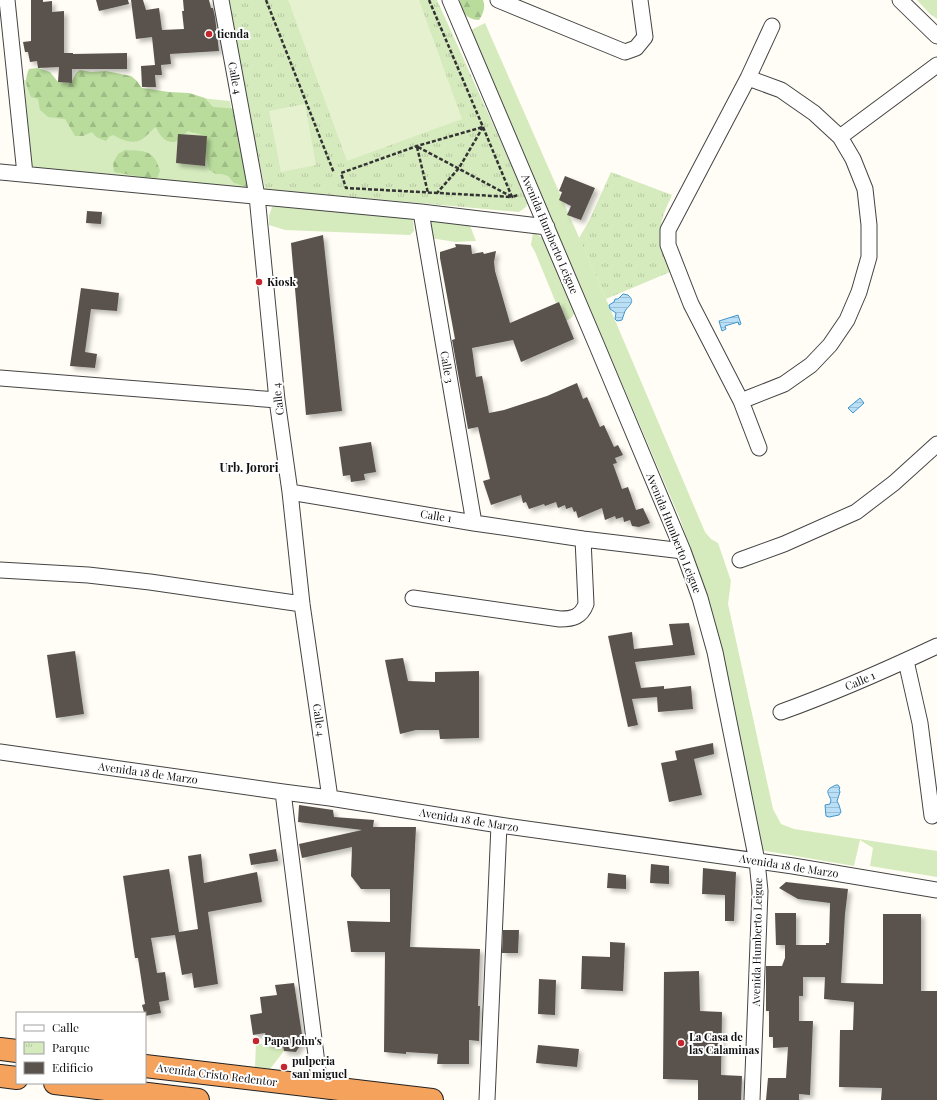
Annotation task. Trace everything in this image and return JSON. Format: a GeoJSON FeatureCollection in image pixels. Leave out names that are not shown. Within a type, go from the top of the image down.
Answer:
{"type":"FeatureCollection","features":[{"type":"Feature","properties":{"kind":"highway"},"geometry":{"type":"LineString","coordinates":[[0,1049],[16,1051]]}},
{"type":"Feature","properties":{"kind":"highway","name":"Avenida Cristo Redentor"},"geometry":{"type":"LineString","coordinates":[[146,1066],[432,1100]]}},
{"type":"Feature","properties":{"kind":"highway"},"geometry":{"type":"LineString","coordinates":[[0,1076],[16,1078]]}},
{"type":"Feature","properties":{"kind":"highway"},"geometry":{"type":"LineString","coordinates":[[59,1084],[103,1095],[198,1100]]}},
{"type":"Feature","properties":{"kind":"street"},"geometry":{"type":"LineString","coordinates":[[7,0],[25,174]]}},
{"type":"Feature","properties":{"kind":"street","name":"Calle 4"},"geometry":{"type":"LineString","coordinates":[[221,0],[257,196],[278,400],[302,604],[330,798]]}},
{"type":"Feature","properties":{"kind":"street","name":"Avenida Humberto Leigue"},"geometry":{"type":"LineString","coordinates":[[450,0],[683,551],[700,598],[715,652],[757,860],[760,891],[752,1100]]}},
{"type":"Feature","properties":{"kind":"street"},"geometry":{"type":"LineString","coordinates":[[498,0],[624,52],[636,48],[645,37],[640,0]]}},
{"type":"Feature","properties":{"kind":"street"},"geometry":{"type":"LineString","coordinates":[[900,0],[937,36]]}},
{"type":"Feature","properties":{"kind":"street"},"geometry":{"type":"LineString","coordinates":[[759,448],[741,401],[691,304],[668,245],[668,230],[748,78],[772,26]]}},
{"type":"Feature","properties":{"kind":"street"},"geometry":{"type":"LineString","coordinates":[[840,137],[937,65]]}},
{"type":"Feature","properties":{"kind":"street"},"geometry":{"type":"LineString","coordinates":[[741,401],[784,384],[811,365],[830,345],[847,320],[859,292],[869,257],[869,225],[865,188],[853,159],[840,137],[814,113],[781,90],[748,78]]}},
{"type":"Feature","properties":{"kind":"street"},"geometry":{"type":"LineString","coordinates":[[0,172],[421,212],[547,227]]}},
{"type":"Feature","properties":{"kind":"street","name":"Calle 3"},"geometry":{"type":"LineString","coordinates":[[421,212],[474,523]]}},
{"type":"Feature","properties":{"kind":"street"},"geometry":{"type":"LineString","coordinates":[[0,378],[278,400]]}},
{"type":"Feature","properties":{"kind":"street"},"geometry":{"type":"LineString","coordinates":[[740,560],[784,544],[856,512],[894,483],[937,444]]}},
{"type":"Feature","properties":{"kind":"street","name":"Calle 1"},"geometry":{"type":"LineString","coordinates":[[290,492],[474,523],[583,539],[683,551]]}},
{"type":"Feature","properties":{"kind":"street"},"geometry":{"type":"LineString","coordinates":[[413,598],[560,619],[572,619],[583,611],[586,604],[583,539]]}},
{"type":"Feature","properties":{"kind":"street"},"geometry":{"type":"LineString","coordinates":[[0,570],[88,575],[158,583],[302,604]]}},
{"type":"Feature","properties":{"kind":"street","name":"Calle 1"},"geometry":{"type":"LineString","coordinates":[[781,712],[816,700],[937,646]]}},
{"type":"Feature","properties":{"kind":"street"},"geometry":{"type":"LineString","coordinates":[[906,660],[920,722],[932,816]]}},
{"type":"Feature","properties":{"kind":"street","name":"Avenida 18 de Marzo"},"geometry":{"type":"LineString","coordinates":[[0,752],[757,860],[937,890]]}},
{"type":"Feature","properties":{"kind":"street"},"geometry":{"type":"LineString","coordinates":[[282,792],[320,1087]]}},
{"type":"Feature","properties":{"kind":"street"},"geometry":{"type":"LineString","coordinates":[[487,1100],[499,824]]}},
{"type":"Feature","properties":{"kind":"path"},"geometry":{"type":"LineString","coordinates":[[266,0],[334,173]]}},
{"type":"Feature","properties":{"kind":"path"},"geometry":{"type":"LineString","coordinates":[[429,0],[512,197]]}},
{"type":"Feature","properties":{"kind":"path"},"geometry":{"type":"LineString","coordinates":[[483,127],[417,146],[341,172],[346,188],[512,197]]}},
{"type":"Feature","properties":{"kind":"path"},"geometry":{"type":"LineString","coordinates":[[437,193],[459,168],[483,127]]}},
{"type":"Feature","properties":{"kind":"path"},"geometry":{"type":"LineString","coordinates":[[417,146],[512,197]]}},
{"type":"Feature","properties":{"kind":"path"},"geometry":{"type":"LineString","coordinates":[[417,146],[428,192]]}},
{"type":"Feature","properties":{"kind":"green space"},"geometry":{"type":"Polygon","coordinates":[[[225,0],[437,0],[528,202],[526,207],[519,212],[265,189],[225,0]]]}},
{"type":"Feature","properties":{"kind":"green space"},"geometry":{"type":"Polygon","coordinates":[[[288,0],[419,0],[462,119],[347,161],[288,0]]]}},
{"type":"Feature","properties":{"kind":"green space"},"geometry":{"type":"Polygon","coordinates":[[[460,0],[483,0],[484,10],[479,20],[466,15],[462,9],[460,0]]]}},
{"type":"Feature","properties":{"kind":"green space"},"geometry":{"type":"Polygon","coordinates":[[[917,0],[937,0],[937,19],[929,13],[917,0]]]}},
{"type":"Feature","properties":{"kind":"green space"},"geometry":{"type":"Polygon","coordinates":[[[485,23],[606,299],[705,532],[711,539],[718,543],[731,581],[728,604],[773,809],[781,824],[794,829],[937,851],[937,877],[870,866],[873,848],[860,840],[854,866],[761,850],[734,704],[714,617],[680,519],[471,30],[485,23]]]}},
{"type":"Feature","properties":{"kind":"green space"},"geometry":{"type":"Polygon","coordinates":[[[38,68],[50,72],[58,82],[71,83],[76,73],[80,70],[91,72],[106,71],[131,76],[142,88],[189,93],[205,98],[213,107],[238,109],[250,188],[234,183],[228,176],[216,174],[209,170],[205,149],[207,136],[188,131],[175,142],[171,142],[163,138],[156,127],[142,139],[134,142],[126,141],[113,135],[106,141],[96,137],[92,132],[83,136],[75,136],[65,119],[48,117],[40,110],[38,99],[31,97],[27,86],[26,76],[29,69],[38,68]]]}},
{"type":"Feature","properties":{"kind":"green space"},"geometry":{"type":"Polygon","coordinates":[[[24,80],[230,101],[247,196],[39,174],[31,165],[24,80]]]}},
{"type":"Feature","properties":{"kind":"green space"},"geometry":{"type":"Polygon","coordinates":[[[305,104],[316,165],[281,172],[269,111],[305,104]]]}},
{"type":"Feature","properties":{"kind":"green space"},"geometry":{"type":"Polygon","coordinates":[[[125,150],[144,152],[152,155],[158,164],[160,171],[157,178],[114,172],[113,163],[118,154],[125,150]]]}},
{"type":"Feature","properties":{"kind":"green space"},"geometry":{"type":"Polygon","coordinates":[[[611,172],[672,195],[663,217],[660,230],[662,248],[670,272],[606,299],[579,238],[589,221],[611,172]]]}},
{"type":"Feature","properties":{"kind":"green space"},"geometry":{"type":"Polygon","coordinates":[[[277,205],[413,218],[414,231],[410,235],[285,230],[269,225],[269,216],[272,207],[277,205]]]}},
{"type":"Feature","properties":{"kind":"green space"},"geometry":{"type":"Polygon","coordinates":[[[433,220],[469,223],[476,241],[456,242],[430,238],[429,226],[433,220]]]}},
{"type":"Feature","properties":{"kind":"green space"},"geometry":{"type":"Polygon","coordinates":[[[533,232],[544,239],[575,312],[572,317],[566,321],[559,302],[556,303],[531,245],[533,232]]]}},
{"type":"Feature","properties":{"kind":"green space"},"geometry":{"type":"Polygon","coordinates":[[[256,1043],[283,1046],[284,1051],[270,1069],[255,1067],[256,1043]]]}},
{"type":"Feature","properties":{"kind":"water"},"geometry":{"type":"Polygon","coordinates":[[[623,294],[628,295],[632,302],[625,311],[622,320],[617,321],[615,319],[616,313],[610,309],[609,305],[623,294]]]}},
{"type":"Feature","properties":{"kind":"water"},"geometry":{"type":"Polygon","coordinates":[[[738,315],[741,324],[739,325],[738,322],[725,326],[726,329],[722,331],[719,321],[738,315]]]}},
{"type":"Feature","properties":{"kind":"water"},"geometry":{"type":"Polygon","coordinates":[[[860,398],[864,403],[853,413],[848,408],[860,398]]]}},
{"type":"Feature","properties":{"kind":"water"},"geometry":{"type":"Polygon","coordinates":[[[836,785],[840,788],[837,801],[841,812],[839,815],[829,817],[826,816],[825,805],[830,804],[831,800],[828,791],[836,785]]]}},
{"type":"Feature","properties":{"kind":"building"},"geometry":{"type":"Polygon","coordinates":[[[31,0],[43,0],[43,2],[52,1],[52,12],[64,11],[64,53],[127,53],[127,69],[72,69],[72,83],[58,82],[59,67],[38,68],[37,61],[30,62],[28,52],[25,52],[23,42],[31,41],[31,0]]]}},
{"type":"Feature","properties":{"kind":"building"},"geometry":{"type":"Polygon","coordinates":[[[96,0],[128,0],[129,4],[99,11],[96,0]]]}},
{"type":"Feature","properties":{"kind":"building"},"geometry":{"type":"Polygon","coordinates":[[[131,0],[143,0],[146,10],[159,8],[162,30],[184,29],[182,11],[184,11],[183,0],[209,0],[215,17],[219,51],[170,54],[171,64],[161,65],[162,75],[155,75],[156,87],[142,87],[141,66],[155,65],[152,37],[136,39],[131,0]]]}},
{"type":"Feature","properties":{"kind":"building"},"geometry":{"type":"Polygon","coordinates":[[[178,134],[207,136],[205,166],[176,163],[178,134]]]}},
{"type":"Feature","properties":{"kind":"building"},"geometry":{"type":"Polygon","coordinates":[[[565,176],[595,188],[581,220],[567,215],[571,206],[559,200],[562,192],[559,191],[565,176]]]}},
{"type":"Feature","properties":{"kind":"building"},"geometry":{"type":"Polygon","coordinates":[[[87,211],[102,212],[101,224],[86,223],[87,211]]]}},
{"type":"Feature","properties":{"kind":"building"},"geometry":{"type":"Polygon","coordinates":[[[323,235],[342,411],[306,415],[291,243],[323,235]]]}},
{"type":"Feature","properties":{"kind":"building"},"geometry":{"type":"Polygon","coordinates":[[[455,244],[471,245],[472,254],[483,252],[484,254],[496,251],[494,262],[495,271],[510,323],[559,302],[574,339],[521,362],[513,340],[472,348],[476,377],[482,376],[489,413],[504,410],[547,396],[577,383],[583,399],[587,397],[600,427],[604,425],[614,447],[618,445],[623,455],[615,458],[617,463],[613,464],[622,489],[628,487],[636,510],[643,508],[650,523],[639,527],[632,526],[630,520],[624,522],[623,517],[616,519],[615,516],[605,520],[602,508],[578,518],[576,511],[574,512],[572,507],[566,509],[565,505],[558,508],[556,502],[529,509],[526,502],[523,503],[521,495],[491,505],[483,481],[490,479],[478,427],[468,429],[452,340],[455,339],[440,258],[440,252],[456,247],[455,244]]]}},
{"type":"Feature","properties":{"kind":"building"},"geometry":{"type":"Polygon","coordinates":[[[81,288],[119,293],[117,311],[91,309],[85,352],[97,354],[95,368],[70,366],[81,288]]]}},
{"type":"Feature","properties":{"kind":"building"},"geometry":{"type":"Polygon","coordinates":[[[371,442],[376,472],[364,474],[365,480],[351,482],[350,475],[343,476],[339,447],[371,442]]]}},
{"type":"Feature","properties":{"kind":"building"},"geometry":{"type":"Polygon","coordinates":[[[689,623],[695,655],[635,662],[641,688],[664,686],[664,689],[691,686],[693,709],[658,712],[657,697],[632,699],[638,725],[628,727],[608,636],[632,632],[634,649],[673,645],[669,624],[689,623]]]}},
{"type":"Feature","properties":{"kind":"building"},"geometry":{"type":"Polygon","coordinates":[[[75,651],[84,714],[56,718],[47,655],[75,651]]]}},
{"type":"Feature","properties":{"kind":"building"},"geometry":{"type":"Polygon","coordinates":[[[403,658],[408,681],[435,682],[435,672],[479,671],[479,738],[440,739],[439,730],[416,730],[400,734],[385,660],[403,658]]]}},
{"type":"Feature","properties":{"kind":"building"},"geometry":{"type":"Polygon","coordinates":[[[713,743],[714,754],[694,759],[702,795],[669,802],[661,763],[677,760],[675,751],[713,743]]]}},
{"type":"Feature","properties":{"kind":"building"},"geometry":{"type":"Polygon","coordinates":[[[299,805],[333,810],[334,817],[374,820],[373,827],[416,827],[410,947],[480,949],[478,1006],[480,1006],[479,1041],[469,1040],[469,1064],[437,1064],[438,1054],[384,1052],[385,952],[351,952],[347,921],[390,922],[390,889],[361,889],[351,876],[352,847],[302,858],[299,844],[362,830],[298,822],[299,805]]]}},
{"type":"Feature","properties":{"kind":"building"},"geometry":{"type":"Polygon","coordinates":[[[276,849],[278,861],[251,865],[249,854],[276,849]]]}},
{"type":"Feature","properties":{"kind":"building"},"geometry":{"type":"Polygon","coordinates":[[[201,854],[204,883],[257,872],[262,902],[208,912],[218,984],[194,988],[192,973],[182,975],[175,935],[151,938],[157,973],[165,972],[169,1000],[159,1002],[161,1013],[146,1016],[146,1012],[144,1012],[142,1005],[145,1004],[138,958],[135,958],[123,876],[169,869],[179,932],[198,929],[188,856],[201,854]]]}},
{"type":"Feature","properties":{"kind":"building"},"geometry":{"type":"Polygon","coordinates":[[[651,864],[669,866],[669,884],[650,883],[651,864]]]}},
{"type":"Feature","properties":{"kind":"building"},"geometry":{"type":"Polygon","coordinates":[[[703,868],[736,872],[734,921],[725,921],[725,895],[702,894],[703,868]]]}},
{"type":"Feature","properties":{"kind":"building"},"geometry":{"type":"Polygon","coordinates":[[[608,873],[626,875],[626,889],[607,888],[608,873]]]}},
{"type":"Feature","properties":{"kind":"building"},"geometry":{"type":"Polygon","coordinates":[[[786,882],[848,889],[841,983],[883,984],[883,914],[921,914],[921,991],[937,991],[937,1100],[881,1100],[882,1088],[839,1087],[840,1030],[853,1030],[854,1002],[824,999],[825,977],[803,977],[803,996],[799,996],[799,1021],[813,1021],[810,1095],[799,1094],[799,1100],[766,1100],[768,1078],[786,1078],[788,1047],[773,1048],[773,1037],[769,1037],[769,1011],[766,1011],[766,966],[782,966],[785,958],[785,945],[776,945],[775,913],[796,913],[796,945],[826,945],[826,943],[829,943],[830,903],[798,899],[779,888],[786,882]]]}},
{"type":"Feature","properties":{"kind":"building"},"geometry":{"type":"Polygon","coordinates":[[[503,930],[519,930],[518,953],[502,953],[503,930]]]}},
{"type":"Feature","properties":{"kind":"building"},"geometry":{"type":"Polygon","coordinates":[[[610,942],[625,943],[623,991],[581,989],[582,956],[610,957],[610,942]]]}},
{"type":"Feature","properties":{"kind":"building"},"geometry":{"type":"Polygon","coordinates":[[[699,971],[700,1011],[722,1012],[721,1075],[742,1076],[741,1100],[698,1100],[698,1080],[663,1079],[664,972],[699,971]]]}},
{"type":"Feature","properties":{"kind":"building"},"geometry":{"type":"Polygon","coordinates":[[[539,979],[556,980],[555,1015],[538,1014],[539,979]]]}},
{"type":"Feature","properties":{"kind":"building"},"geometry":{"type":"Polygon","coordinates":[[[294,983],[303,1041],[296,1052],[284,1051],[283,1046],[267,1044],[265,1033],[253,1035],[250,1015],[262,1013],[260,997],[277,995],[275,985],[294,983]]]}},
{"type":"Feature","properties":{"kind":"building"},"geometry":{"type":"Polygon","coordinates":[[[538,1045],[579,1049],[577,1067],[536,1063],[538,1045]]]}},
{"type":"Feature","properties":{"kind":"place","name":"tienda"},"geometry":{"type":"Point","coordinates":[209,34]}},
{"type":"Feature","properties":{"kind":"place","name":"Kiosk"},"geometry":{"type":"Point","coordinates":[259,282]}},
{"type":"Feature","properties":{"kind":"place","name":"Papa John's"},"geometry":{"type":"Point","coordinates":[256,1041]}},
{"type":"Feature","properties":{"kind":"place","name":"La Casa de las Calaminas"},"geometry":{"type":"Point","coordinates":[681,1043]}},
{"type":"Feature","properties":{"kind":"place","name":"pulperia san miguel"},"geometry":{"type":"Point","coordinates":[284,1067]}},
{"type":"Feature","properties":{"kind":"district","name":"Urb. Jorori"},"geometry":{"type":"Point","coordinates":[249,468]}}]}
